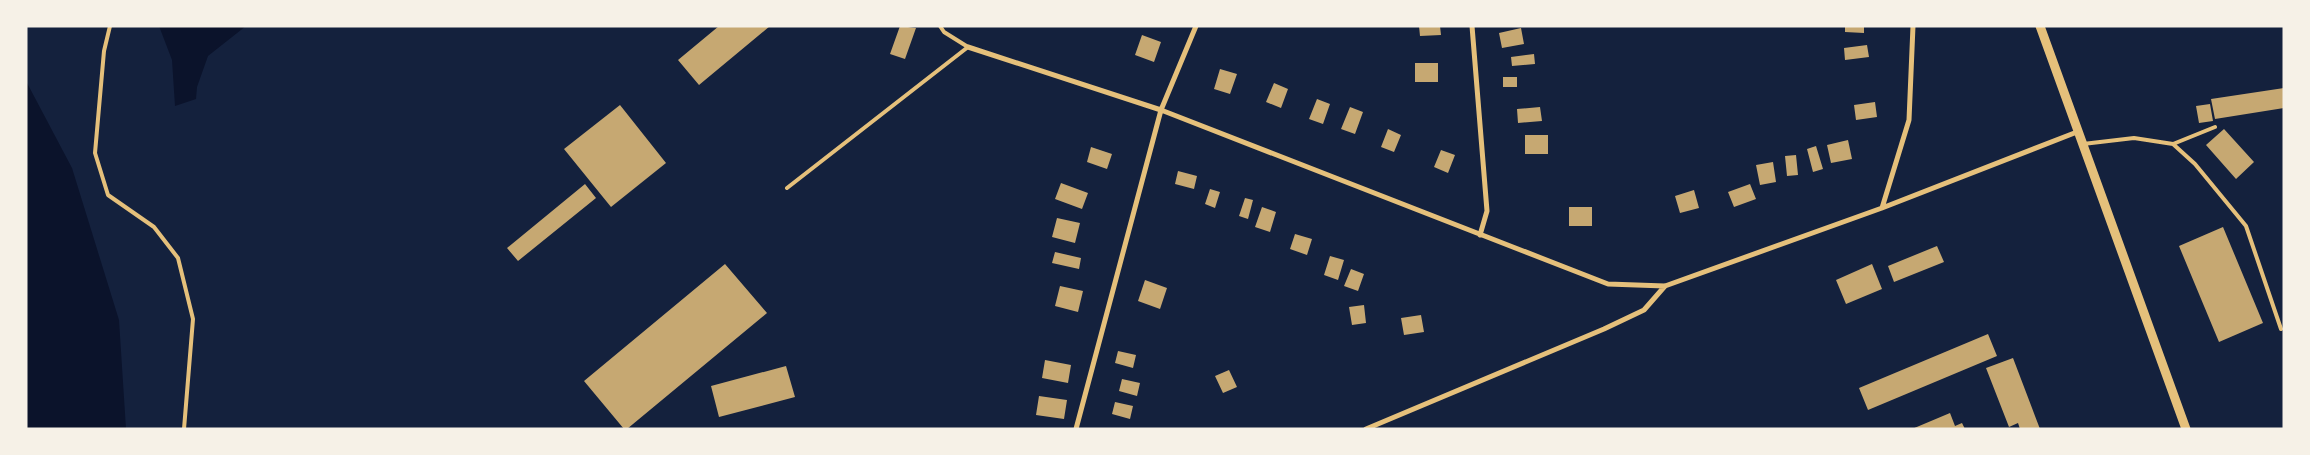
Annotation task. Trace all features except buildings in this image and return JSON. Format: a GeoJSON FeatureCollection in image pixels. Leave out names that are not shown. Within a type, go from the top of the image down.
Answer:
{"type":"FeatureCollection","features":[{"type":"Feature","properties":{"kind":"street"},"geometry":{"type":"LineString","coordinates":[[1076,429],[1161,110],[1196,26]]}},
{"type":"Feature","properties":{"kind":"street"},"geometry":{"type":"LineString","coordinates":[[1472,26],[1487,211],[1480,235]]}},
{"type":"Feature","properties":{"kind":"street"},"geometry":{"type":"LineString","coordinates":[[1882,208],[1909,120],[1913,26]]}},
{"type":"Feature","properties":{"kind":"street"},"geometry":{"type":"LineString","coordinates":[[2040,26],[2076,132],[2186,429]]}},
{"type":"Feature","properties":{"kind":"street"},"geometry":{"type":"LineString","coordinates":[[968,47],[1161,110],[1608,284],[1665,286],[1882,208],[2076,132]]}},
{"type":"Feature","properties":{"kind":"street"},"geometry":{"type":"LineString","coordinates":[[1366,429],[1604,329],[1644,310],[1665,286]]}},
{"type":"Feature","properties":{"kind":"lane"},"geometry":{"type":"LineString","coordinates":[[110,26],[104,51],[95,153],[108,195],[154,227],[178,258],[193,319],[184,429]]}},
{"type":"Feature","properties":{"kind":"lane"},"geometry":{"type":"LineString","coordinates":[[788,188],[968,47],[944,32],[940,26]]}},
{"type":"Feature","properties":{"kind":"lane"},"geometry":{"type":"LineString","coordinates":[[2081,144],[2134,138],[2173,144],[2215,127]]}},
{"type":"Feature","properties":{"kind":"lane"},"geometry":{"type":"LineString","coordinates":[[2173,144],[2194,164],[2246,226],[2282,329]]}},
{"type":"Feature","properties":{"kind":"water"},"geometry":{"type":"Polygon","coordinates":[[[159,26],[246,26],[208,56],[197,87],[196,99],[175,106],[172,60],[159,26]]]}},
{"type":"Feature","properties":{"kind":"water"},"geometry":{"type":"Polygon","coordinates":[[[26,81],[72,168],[119,320],[126,429],[26,429],[26,81]]]}}]}
